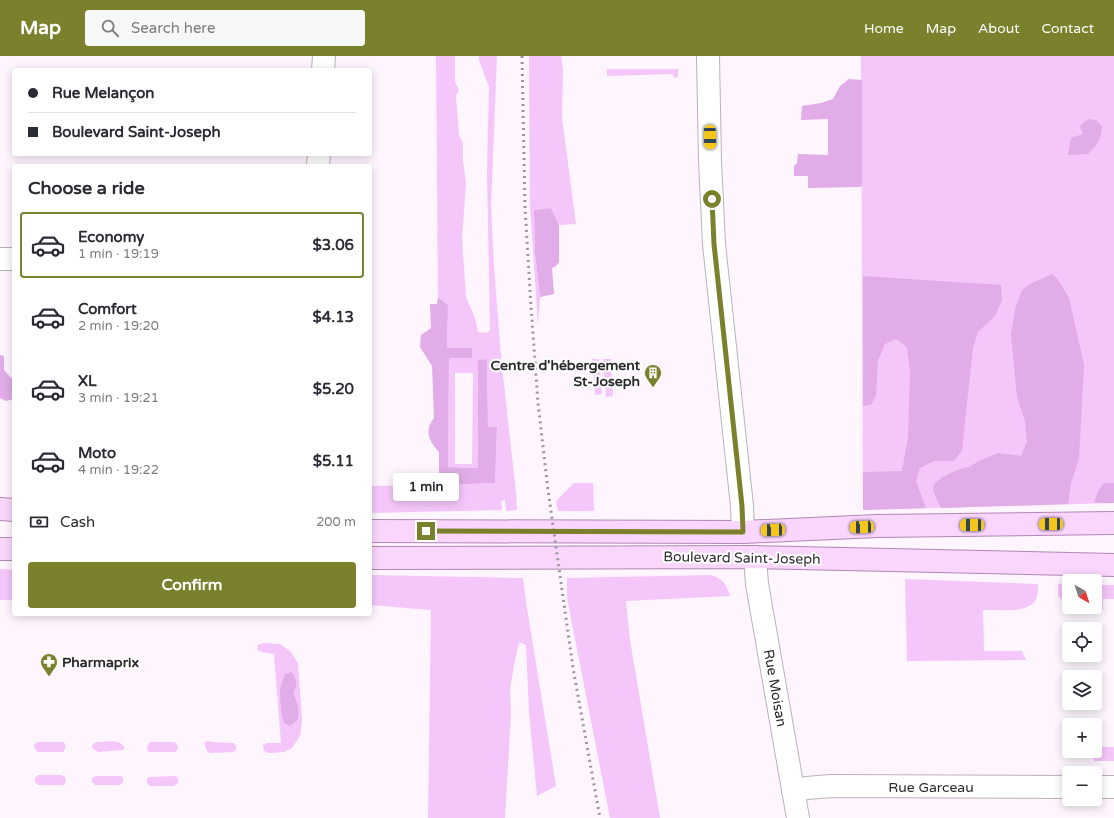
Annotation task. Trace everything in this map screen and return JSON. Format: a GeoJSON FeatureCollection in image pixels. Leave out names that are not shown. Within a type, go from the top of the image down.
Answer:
{"type":"FeatureCollection","features":[{"type":"Feature","properties":{"kind":"main road"},"geometry":{"type":"LineString","coordinates":[[0,509],[12,510]]}},
{"type":"Feature","properties":{"kind":"main road","name":"Boulevard Saint-Joseph"},"geometry":{"type":"LineString","coordinates":[[372,531],[743,532],[877,526],[1114,523]]}},
{"type":"Feature","properties":{"kind":"main road"},"geometry":{"type":"LineString","coordinates":[[0,549],[12,549]]}},
{"type":"Feature","properties":{"kind":"main road","name":"Boulevard Saint-Joseph"},"geometry":{"type":"LineString","coordinates":[[372,558],[755,558],[1114,565]]}},
{"type":"Feature","properties":{"kind":"street"},"geometry":{"type":"LineString","coordinates":[[323,68],[324,56]]}},
{"type":"Feature","properties":{"kind":"street"},"geometry":{"type":"LineString","coordinates":[[708,56],[710,161],[714,244],[742,506],[743,532]]}},
{"type":"Feature","properties":{"kind":"street"},"geometry":{"type":"LineString","coordinates":[[0,259],[12,259]]}},
{"type":"Feature","properties":{"kind":"street","name":"Rue Moisan"},"geometry":{"type":"LineString","coordinates":[[755,558],[757,584],[798,818]]}},
{"type":"Feature","properties":{"kind":"street","name":"Rue Garceau"},"geometry":{"type":"LineString","coordinates":[[793,791],[832,786],[1062,787]]}},
{"type":"Feature","properties":{"kind":"street"},"geometry":{"type":"LineString","coordinates":[[1102,787],[1114,787]]}},
{"type":"Feature","properties":{"kind":"shaded area"},"geometry":{"type":"Polygon","coordinates":[[[436,56],[455,56],[455,82],[459,90],[456,96],[459,135],[463,143],[463,162],[466,183],[462,238],[466,297],[475,318],[478,332],[487,333],[490,330],[487,172],[489,87],[479,60],[479,56],[497,56],[491,206],[501,357],[517,510],[506,511],[505,500],[501,501],[502,510],[372,513],[372,486],[495,483],[497,427],[488,427],[487,359],[478,360],[478,468],[448,467],[449,358],[472,348],[447,348],[448,305],[438,297],[436,56]],[[455,373],[455,464],[472,464],[473,373],[455,373]]]}},
{"type":"Feature","properties":{"kind":"shaded area"},"geometry":{"type":"Polygon","coordinates":[[[529,56],[561,56],[563,69],[562,118],[576,224],[559,225],[551,208],[534,210],[535,254],[540,297],[538,326],[530,206],[529,56]]]}},
{"type":"Feature","properties":{"kind":"shaded area"},"geometry":{"type":"Polygon","coordinates":[[[861,56],[1114,56],[1114,503],[863,510],[861,56]]]}},
{"type":"Feature","properties":{"kind":"shaded area"},"geometry":{"type":"Polygon","coordinates":[[[607,69],[678,69],[678,77],[674,78],[673,74],[607,76],[607,69]]]}},
{"type":"Feature","properties":{"kind":"shaded area"},"geometry":{"type":"Polygon","coordinates":[[[849,79],[862,80],[862,186],[808,188],[808,176],[794,176],[794,166],[797,163],[798,154],[828,155],[828,119],[801,120],[802,106],[821,103],[833,99],[840,86],[849,79]]]}},
{"type":"Feature","properties":{"kind":"shaded area"},"geometry":{"type":"Polygon","coordinates":[[[1088,119],[1096,120],[1102,126],[1101,135],[1098,142],[1088,154],[1068,155],[1071,138],[1083,134],[1080,126],[1088,119]]]}},
{"type":"Feature","properties":{"kind":"shaded area"},"geometry":{"type":"Polygon","coordinates":[[[551,208],[559,225],[559,262],[552,268],[554,294],[540,297],[535,254],[534,210],[551,208]]]}},
{"type":"Feature","properties":{"kind":"shaded area"},"geometry":{"type":"Polygon","coordinates":[[[1052,274],[1057,278],[1069,298],[1084,365],[1079,459],[1071,483],[1068,504],[941,508],[933,491],[934,484],[943,477],[957,470],[969,467],[998,453],[1021,456],[1027,442],[1025,421],[1017,397],[1011,335],[1015,309],[1022,290],[1030,284],[1052,274]]]}},
{"type":"Feature","properties":{"kind":"shaded area"},"geometry":{"type":"Polygon","coordinates":[[[863,276],[1001,285],[1002,300],[995,316],[978,332],[973,348],[962,450],[954,461],[934,461],[920,468],[916,481],[926,508],[863,510],[863,472],[902,471],[908,437],[910,372],[907,347],[896,339],[885,344],[878,360],[876,395],[871,405],[863,406],[863,276]]]}},
{"type":"Feature","properties":{"kind":"shaded area"},"geometry":{"type":"Polygon","coordinates":[[[438,297],[448,305],[447,348],[472,348],[472,358],[449,358],[448,467],[478,468],[478,360],[487,359],[488,427],[497,427],[495,483],[439,485],[439,452],[430,440],[429,436],[429,427],[434,418],[432,366],[420,347],[421,335],[431,328],[430,304],[437,304],[438,297]]]}},
{"type":"Feature","properties":{"kind":"shaded area"},"geometry":{"type":"Polygon","coordinates":[[[0,355],[4,356],[4,370],[12,378],[12,400],[6,401],[0,398],[0,355]]]}},
{"type":"Feature","properties":{"kind":"shaded area"},"geometry":{"type":"Polygon","coordinates":[[[592,359],[599,359],[602,394],[595,395],[592,359]]]}},
{"type":"Feature","properties":{"kind":"shaded area"},"geometry":{"type":"Polygon","coordinates":[[[603,359],[611,359],[613,396],[606,397],[603,359]]]}},
{"type":"Feature","properties":{"kind":"shaded area"},"geometry":{"type":"Polygon","coordinates":[[[574,483],[593,483],[594,511],[558,511],[556,501],[574,483]]]}},
{"type":"Feature","properties":{"kind":"shaded area"},"geometry":{"type":"Polygon","coordinates":[[[1104,483],[1114,483],[1114,503],[1094,503],[1098,491],[1104,483]]]}},
{"type":"Feature","properties":{"kind":"shaded area"},"geometry":{"type":"Polygon","coordinates":[[[0,569],[12,570],[12,600],[0,600],[0,569]]]}},
{"type":"Feature","properties":{"kind":"shaded area"},"geometry":{"type":"Polygon","coordinates":[[[372,575],[523,578],[556,786],[537,796],[529,712],[526,645],[519,642],[510,690],[511,714],[505,818],[428,818],[431,610],[372,605],[372,575]]]}},
{"type":"Feature","properties":{"kind":"shaded area"},"geometry":{"type":"Polygon","coordinates":[[[710,575],[723,582],[730,596],[626,601],[630,640],[660,818],[610,818],[567,598],[567,578],[710,575]]]}},
{"type":"Feature","properties":{"kind":"shaded area"},"geometry":{"type":"Polygon","coordinates":[[[905,579],[1038,584],[1038,594],[1036,599],[1027,607],[1012,610],[983,610],[984,651],[1022,651],[1026,660],[907,661],[905,579]]]}},
{"type":"Feature","properties":{"kind":"shaded area"},"geometry":{"type":"Polygon","coordinates":[[[1058,584],[1062,584],[1062,599],[1060,599],[1058,595],[1058,584]]]}},
{"type":"Feature","properties":{"kind":"shaded area"},"geometry":{"type":"Polygon","coordinates":[[[1102,585],[1114,585],[1114,599],[1103,599],[1103,610],[1102,585]]]}},
{"type":"Feature","properties":{"kind":"shaded area"},"geometry":{"type":"Polygon","coordinates":[[[263,643],[280,644],[290,651],[298,663],[302,721],[300,736],[292,748],[284,752],[269,753],[264,751],[263,745],[267,743],[281,743],[274,654],[257,650],[258,645],[263,643]]]}},
{"type":"Feature","properties":{"kind":"shaded area"},"geometry":{"type":"Polygon","coordinates":[[[292,672],[296,681],[293,694],[297,703],[299,714],[296,721],[290,726],[284,723],[281,711],[280,689],[285,674],[292,672]]]}},
{"type":"Feature","properties":{"kind":"shaded area"},"geometry":{"type":"Polygon","coordinates":[[[38,742],[64,742],[65,748],[63,752],[38,752],[35,749],[34,744],[38,742]]]}},
{"type":"Feature","properties":{"kind":"shaded area"},"geometry":{"type":"Polygon","coordinates":[[[96,742],[116,742],[123,745],[125,748],[123,750],[98,752],[93,749],[92,745],[96,742]]]}},
{"type":"Feature","properties":{"kind":"shaded area"},"geometry":{"type":"Polygon","coordinates":[[[150,742],[174,742],[177,744],[178,749],[175,752],[149,752],[147,747],[150,742]]]}},
{"type":"Feature","properties":{"kind":"shaded area"},"geometry":{"type":"Polygon","coordinates":[[[205,742],[234,743],[236,750],[233,752],[210,753],[207,751],[205,746],[205,742]]]}},
{"type":"Feature","properties":{"kind":"shaded area"},"geometry":{"type":"Polygon","coordinates":[[[1102,747],[1114,747],[1114,761],[1094,761],[1094,758],[1102,758],[1102,747]]]}},
{"type":"Feature","properties":{"kind":"shaded area"},"geometry":{"type":"Polygon","coordinates":[[[38,775],[61,775],[65,777],[66,782],[63,785],[38,785],[35,782],[35,778],[38,775]]]}},
{"type":"Feature","properties":{"kind":"shaded area"},"geometry":{"type":"Polygon","coordinates":[[[96,776],[121,776],[123,778],[123,782],[120,785],[95,785],[92,782],[92,778],[96,776]]]}},
{"type":"Feature","properties":{"kind":"shaded area"},"geometry":{"type":"Polygon","coordinates":[[[175,776],[178,778],[178,783],[174,786],[150,786],[147,783],[147,779],[150,777],[175,776]]]}},
{"type":"Feature","properties":{"kind":"railway"},"geometry":{"type":"LineString","coordinates":[[522,56],[525,207],[538,403],[548,490],[573,668],[600,818]]}},
{"type":"Feature","properties":{"kind":"place","name":"Centre d'hébergement St-Joseph"},"geometry":{"type":"Point","coordinates":[653,388]}},
{"type":"Feature","properties":{"kind":"place","name":"Pharmaprix"},"geometry":{"type":"Point","coordinates":[49,677]}},
{"type":"Feature","properties":{"kind":"route"},"geometry":{"type":"LineString","coordinates":[[426,531],[743,532],[742,506],[714,244],[712,199]]}}]}
